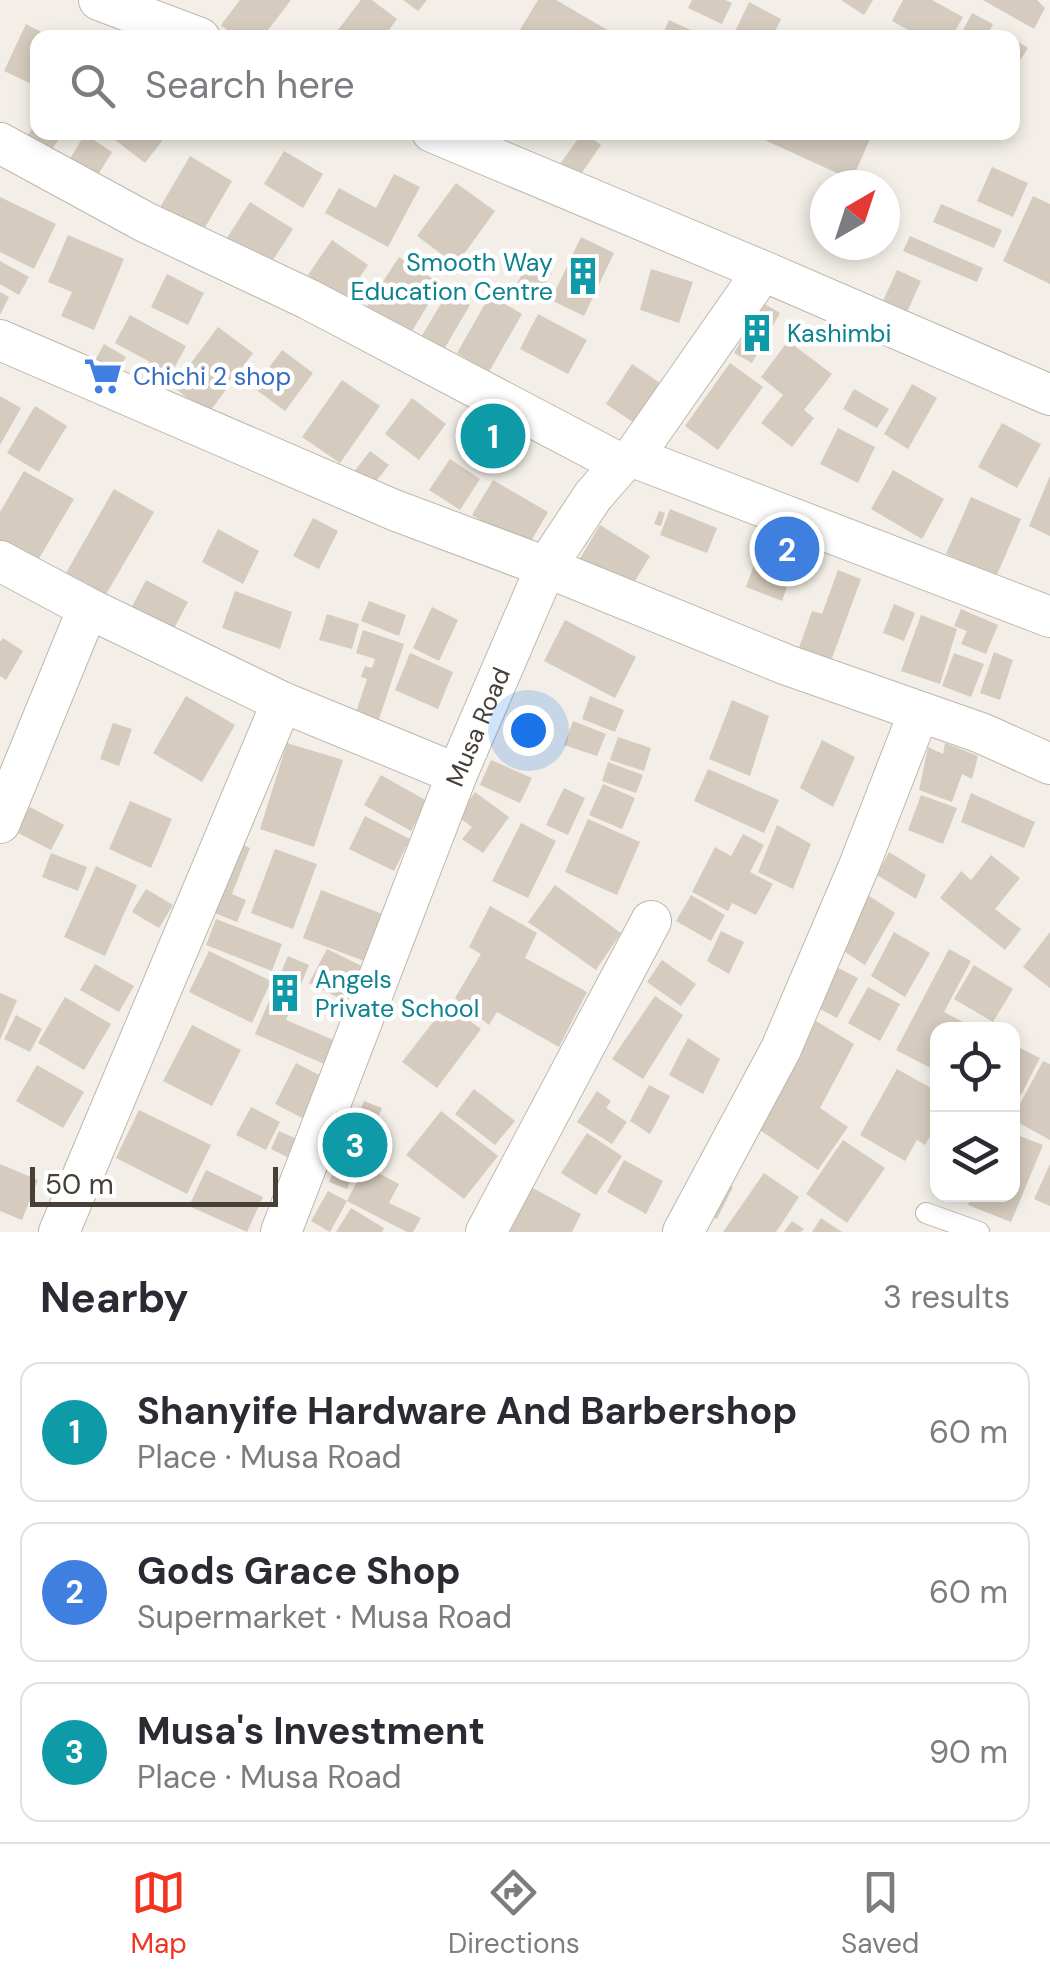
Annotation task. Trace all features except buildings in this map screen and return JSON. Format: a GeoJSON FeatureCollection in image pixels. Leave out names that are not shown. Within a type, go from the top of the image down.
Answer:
{"type":"FeatureCollection","features":[{"type":"Feature","properties":{"kind":"street"},"geometry":{"type":"LineString","coordinates":[[99,0],[179,30]]}},
{"type":"Feature","properties":{"kind":"street"},"geometry":{"type":"LineString","coordinates":[[451,140],[1050,396]]}},
{"type":"Feature","properties":{"kind":"street"},"geometry":{"type":"LineString","coordinates":[[0,143],[145,222],[308,299],[627,460],[1050,616]]}},
{"type":"Feature","properties":{"kind":"street","name":"Musa Road"},"geometry":{"type":"LineString","coordinates":[[281,1232],[457,774],[546,568],[593,496],[627,460],[763,272]]}},
{"type":"Feature","properties":{"kind":"street"},"geometry":{"type":"LineString","coordinates":[[0,340],[394,510],[786,665],[981,733],[1050,764]]}},
{"type":"Feature","properties":{"kind":"street"},"geometry":{"type":"LineString","coordinates":[[0,561],[282,702],[457,774]]}},
{"type":"Feature","properties":{"kind":"street"},"geometry":{"type":"LineString","coordinates":[[0,823],[88,608]]}},
{"type":"Feature","properties":{"kind":"street"},"geometry":{"type":"LineString","coordinates":[[59,1232],[282,702]]}},
{"type":"Feature","properties":{"kind":"street"},"geometry":{"type":"LineString","coordinates":[[683,1232],[780,1049],[852,883],[919,712]]}},
{"type":"Feature","properties":{"kind":"street"},"geometry":{"type":"LineString","coordinates":[[486,1232],[651,921]]}},
{"type":"Feature","properties":{"kind":"lane"},"geometry":{"type":"LineString","coordinates":[[926,1212],[979,1232]]}},
{"type":"Feature","properties":{"kind":"place","name":"Smooth Way Education Centre"},"geometry":{"type":"Point","coordinates":[583,276]}},
{"type":"Feature","properties":{"kind":"place","name":"Kashimbi"},"geometry":{"type":"Point","coordinates":[757,333]}},
{"type":"Feature","properties":{"kind":"place","name":"Chichi 2 shop"},"geometry":{"type":"Point","coordinates":[103,376]}},
{"type":"Feature","properties":{"kind":"place","name":"Shanyife Hardware And Barbershop"},"geometry":{"type":"Point","coordinates":[493,436]}},
{"type":"Feature","properties":{"kind":"place","name":"Gods Grace Shop"},"geometry":{"type":"Point","coordinates":[787,549]}},
{"type":"Feature","properties":{"kind":"place","name":"Angels Private School"},"geometry":{"type":"Point","coordinates":[285,993]}},
{"type":"Feature","properties":{"kind":"place","name":"Musa's Investment"},"geometry":{"type":"Point","coordinates":[355,1145]}}]}
